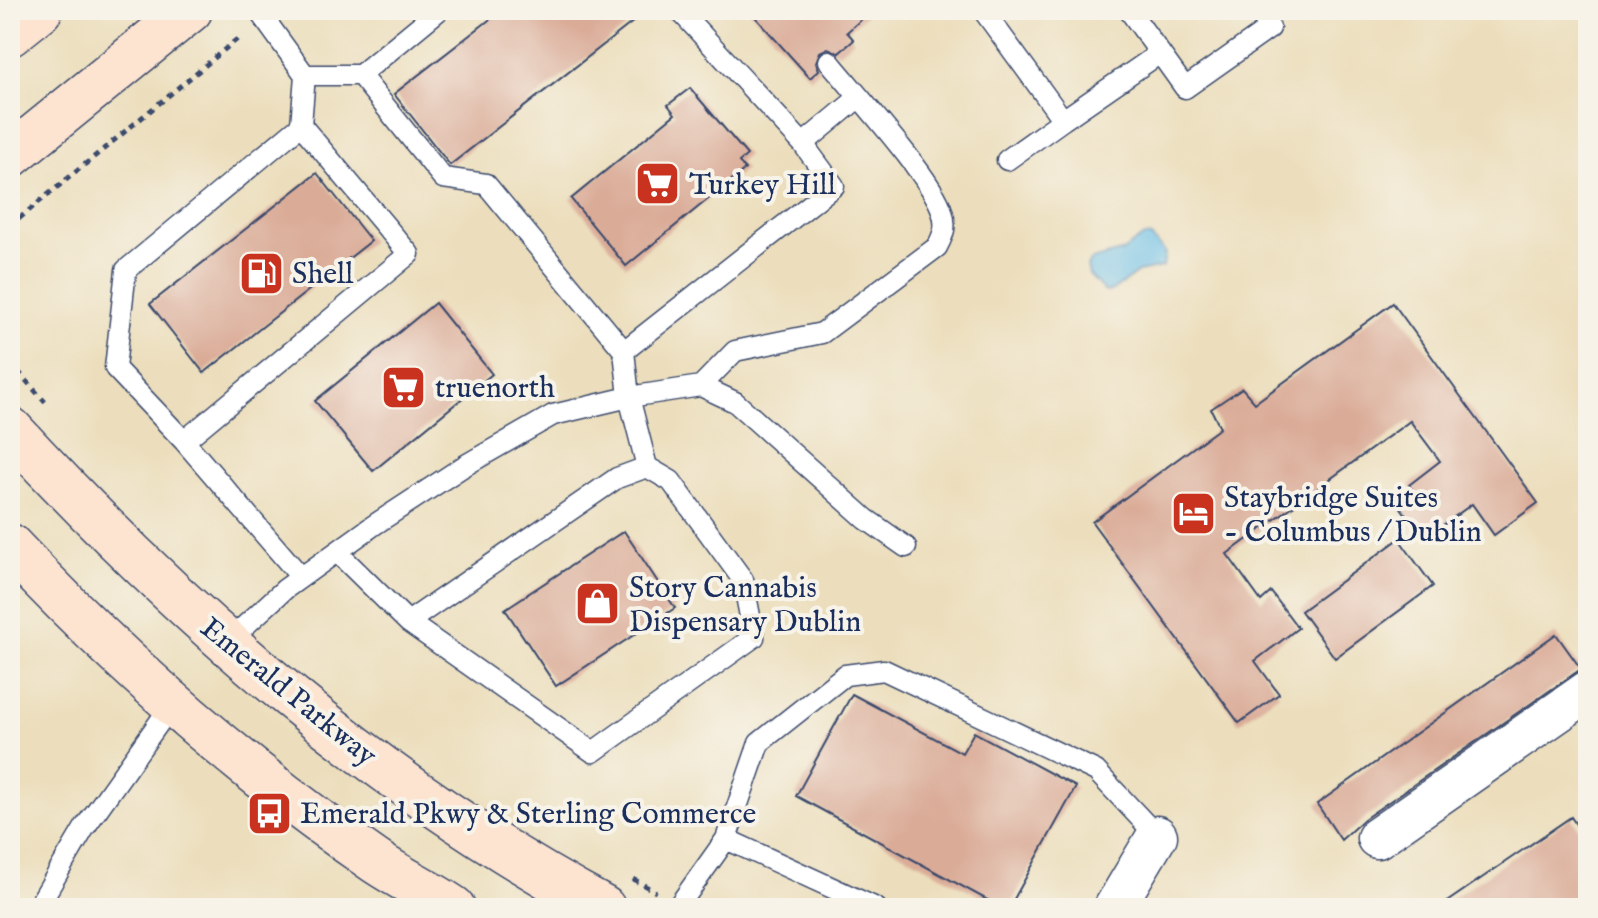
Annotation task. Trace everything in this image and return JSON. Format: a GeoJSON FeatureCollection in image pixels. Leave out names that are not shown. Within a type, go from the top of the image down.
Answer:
{"type":"FeatureCollection","features":[{"type":"Feature","properties":{"kind":"main road"},"geometry":{"type":"LineString","coordinates":[[10,34],[40,10]]}},
{"type":"Feature","properties":{"kind":"main road"},"geometry":{"type":"LineString","coordinates":[[10,156],[190,10]]}},
{"type":"Feature","properties":{"kind":"main road","name":"Emerald Parkway"},"geometry":{"type":"LineString","coordinates":[[10,429],[102,529],[225,644],[350,743],[474,833],[616,892]]}},
{"type":"Feature","properties":{"kind":"main road"},"geometry":{"type":"LineString","coordinates":[[10,546],[53,592],[173,703],[326,826],[378,863],[453,908]]}},
{"type":"Feature","properties":{"kind":"street"},"geometry":{"type":"LineString","coordinates":[[1377,838],[1584,702]]}},
{"type":"Feature","properties":{"kind":"street"},"geometry":{"type":"LineString","coordinates":[[1114,908],[1157,836]]}},
{"type":"Feature","properties":{"kind":"street"},"geometry":{"type":"LineString","coordinates":[[1138,908],[1157,836]]}},
{"type":"Feature","properties":{"kind":"lane"},"geometry":{"type":"LineString","coordinates":[[305,75],[360,75],[439,10]]}},
{"type":"Feature","properties":{"kind":"lane"},"geometry":{"type":"LineString","coordinates":[[624,351],[834,186],[803,144],[679,10]]}},
{"type":"Feature","properties":{"kind":"lane"},"geometry":{"type":"LineString","coordinates":[[983,10],[1063,120]]}},
{"type":"Feature","properties":{"kind":"lane"},"geometry":{"type":"LineString","coordinates":[[1129,10],[1185,88],[1270,28],[1257,10]]}},
{"type":"Feature","properties":{"kind":"lane"},"geometry":{"type":"LineString","coordinates":[[184,441],[409,254],[301,125],[305,75],[261,14]]}},
{"type":"Feature","properties":{"kind":"lane"},"geometry":{"type":"LineString","coordinates":[[1007,160],[1160,53]]}},
{"type":"Feature","properties":{"kind":"lane"},"geometry":{"type":"LineString","coordinates":[[701,386],[735,351],[822,333],[937,247],[945,230],[942,209],[829,61]]}},
{"type":"Feature","properties":{"kind":"lane"},"geometry":{"type":"LineString","coordinates":[[337,552],[408,622],[593,752],[754,637],[743,580],[671,481],[647,467],[629,397],[624,351],[486,184],[443,178],[360,75]]}},
{"type":"Feature","properties":{"kind":"lane"},"geometry":{"type":"LineString","coordinates":[[803,144],[858,98]]}},
{"type":"Feature","properties":{"kind":"lane"},"geometry":{"type":"LineString","coordinates":[[301,125],[126,270],[115,368],[184,441],[301,577]]}},
{"type":"Feature","properties":{"kind":"lane"},"geometry":{"type":"LineString","coordinates":[[225,644],[301,577],[464,466],[553,415],[629,397],[701,386],[735,402],[866,519],[906,547]]}},
{"type":"Feature","properties":{"kind":"lane"},"geometry":{"type":"LineString","coordinates":[[408,622],[617,478],[647,467]]}},
{"type":"Feature","properties":{"kind":"lane"},"geometry":{"type":"LineString","coordinates":[[679,906],[726,839],[759,743],[845,675],[884,670],[1096,771],[1157,836]]}},
{"type":"Feature","properties":{"kind":"lane"},"geometry":{"type":"LineString","coordinates":[[37,908],[85,827],[173,703]]}},
{"type":"Feature","properties":{"kind":"lane"},"geometry":{"type":"LineString","coordinates":[[726,839],[876,908]]}},
{"type":"Feature","properties":{"kind":"path"},"geometry":{"type":"LineString","coordinates":[[10,226],[261,14]]}},
{"type":"Feature","properties":{"kind":"path"},"geometry":{"type":"LineString","coordinates":[[10,362],[50,408]]}},
{"type":"Feature","properties":{"kind":"path"},"geometry":{"type":"LineString","coordinates":[[616,892],[679,906]]}},
{"type":"Feature","properties":{"kind":"water"},"geometry":{"type":"Polygon","coordinates":[[[1144,236],[1151,237],[1165,252],[1163,267],[1138,272],[1112,291],[1105,292],[1089,275],[1087,266],[1091,260],[1121,252],[1144,236]]]}},
{"type":"Feature","properties":{"kind":"building"},"geometry":{"type":"Polygon","coordinates":[[[502,10],[648,10],[450,165],[394,94],[502,10]]]}},
{"type":"Feature","properties":{"kind":"building"},"geometry":{"type":"Polygon","coordinates":[[[749,10],[872,10],[847,32],[854,40],[839,53],[828,48],[820,52],[816,62],[819,70],[810,78],[749,10]]]}},
{"type":"Feature","properties":{"kind":"building","name":"Turkey Hill"},"geometry":{"type":"Polygon","coordinates":[[[690,88],[747,155],[739,162],[745,169],[626,266],[571,199],[675,114],[668,105],[690,88]]]}},
{"type":"Feature","properties":{"kind":"building","name":"Shell"},"geometry":{"type":"Polygon","coordinates":[[[317,173],[371,241],[204,373],[150,304],[317,173]]]}},
{"type":"Feature","properties":{"kind":"building","name":"truenorth"},"geometry":{"type":"Polygon","coordinates":[[[435,303],[492,374],[373,471],[315,401],[435,303]]]}},
{"type":"Feature","properties":{"kind":"building","name":"Staybridge Suites - Columbus / Dublin"},"geometry":{"type":"Polygon","coordinates":[[[1393,303],[1538,503],[1494,535],[1472,504],[1424,539],[1399,505],[1415,493],[1409,485],[1440,461],[1410,421],[1227,554],[1261,601],[1271,592],[1298,628],[1255,661],[1279,694],[1239,723],[1092,522],[1220,428],[1211,409],[1242,388],[1255,403],[1393,303]]]}},
{"type":"Feature","properties":{"kind":"building"},"geometry":{"type":"Polygon","coordinates":[[[624,531],[675,608],[556,686],[505,609],[624,531]]]}},
{"type":"Feature","properties":{"kind":"building"},"geometry":{"type":"Polygon","coordinates":[[[1399,539],[1433,586],[1335,658],[1301,611],[1399,539]]]}},
{"type":"Feature","properties":{"kind":"building"},"geometry":{"type":"Polygon","coordinates":[[[1556,634],[1581,669],[1364,819],[1341,840],[1317,804],[1556,634]]]}},
{"type":"Feature","properties":{"kind":"building"},"geometry":{"type":"Polygon","coordinates":[[[852,694],[962,753],[974,732],[1076,787],[1009,908],[1002,908],[796,796],[852,694]]]}},
{"type":"Feature","properties":{"kind":"building"},"geometry":{"type":"Polygon","coordinates":[[[1571,817],[1588,842],[1588,908],[1438,908],[1571,817]]]}},
{"type":"Feature","properties":{"kind":"place","name":"Turkey Hill"},"geometry":{"type":"Point","coordinates":[658,184]}},
{"type":"Feature","properties":{"kind":"place","name":"Shell"},"geometry":{"type":"Point","coordinates":[261,273]}},
{"type":"Feature","properties":{"kind":"place","name":"truenorth"},"geometry":{"type":"Point","coordinates":[404,387]}},
{"type":"Feature","properties":{"kind":"place","name":"Staybridge Suites - Columbus / Dublin"},"geometry":{"type":"Point","coordinates":[1193,514]}},
{"type":"Feature","properties":{"kind":"place","name":"Story Cannabis Dispensary Dublin"},"geometry":{"type":"Point","coordinates":[598,604]}},
{"type":"Feature","properties":{"kind":"place","name":"Emerald Pkwy & Sterling Commerce"},"geometry":{"type":"Point","coordinates":[269,813]}}]}
